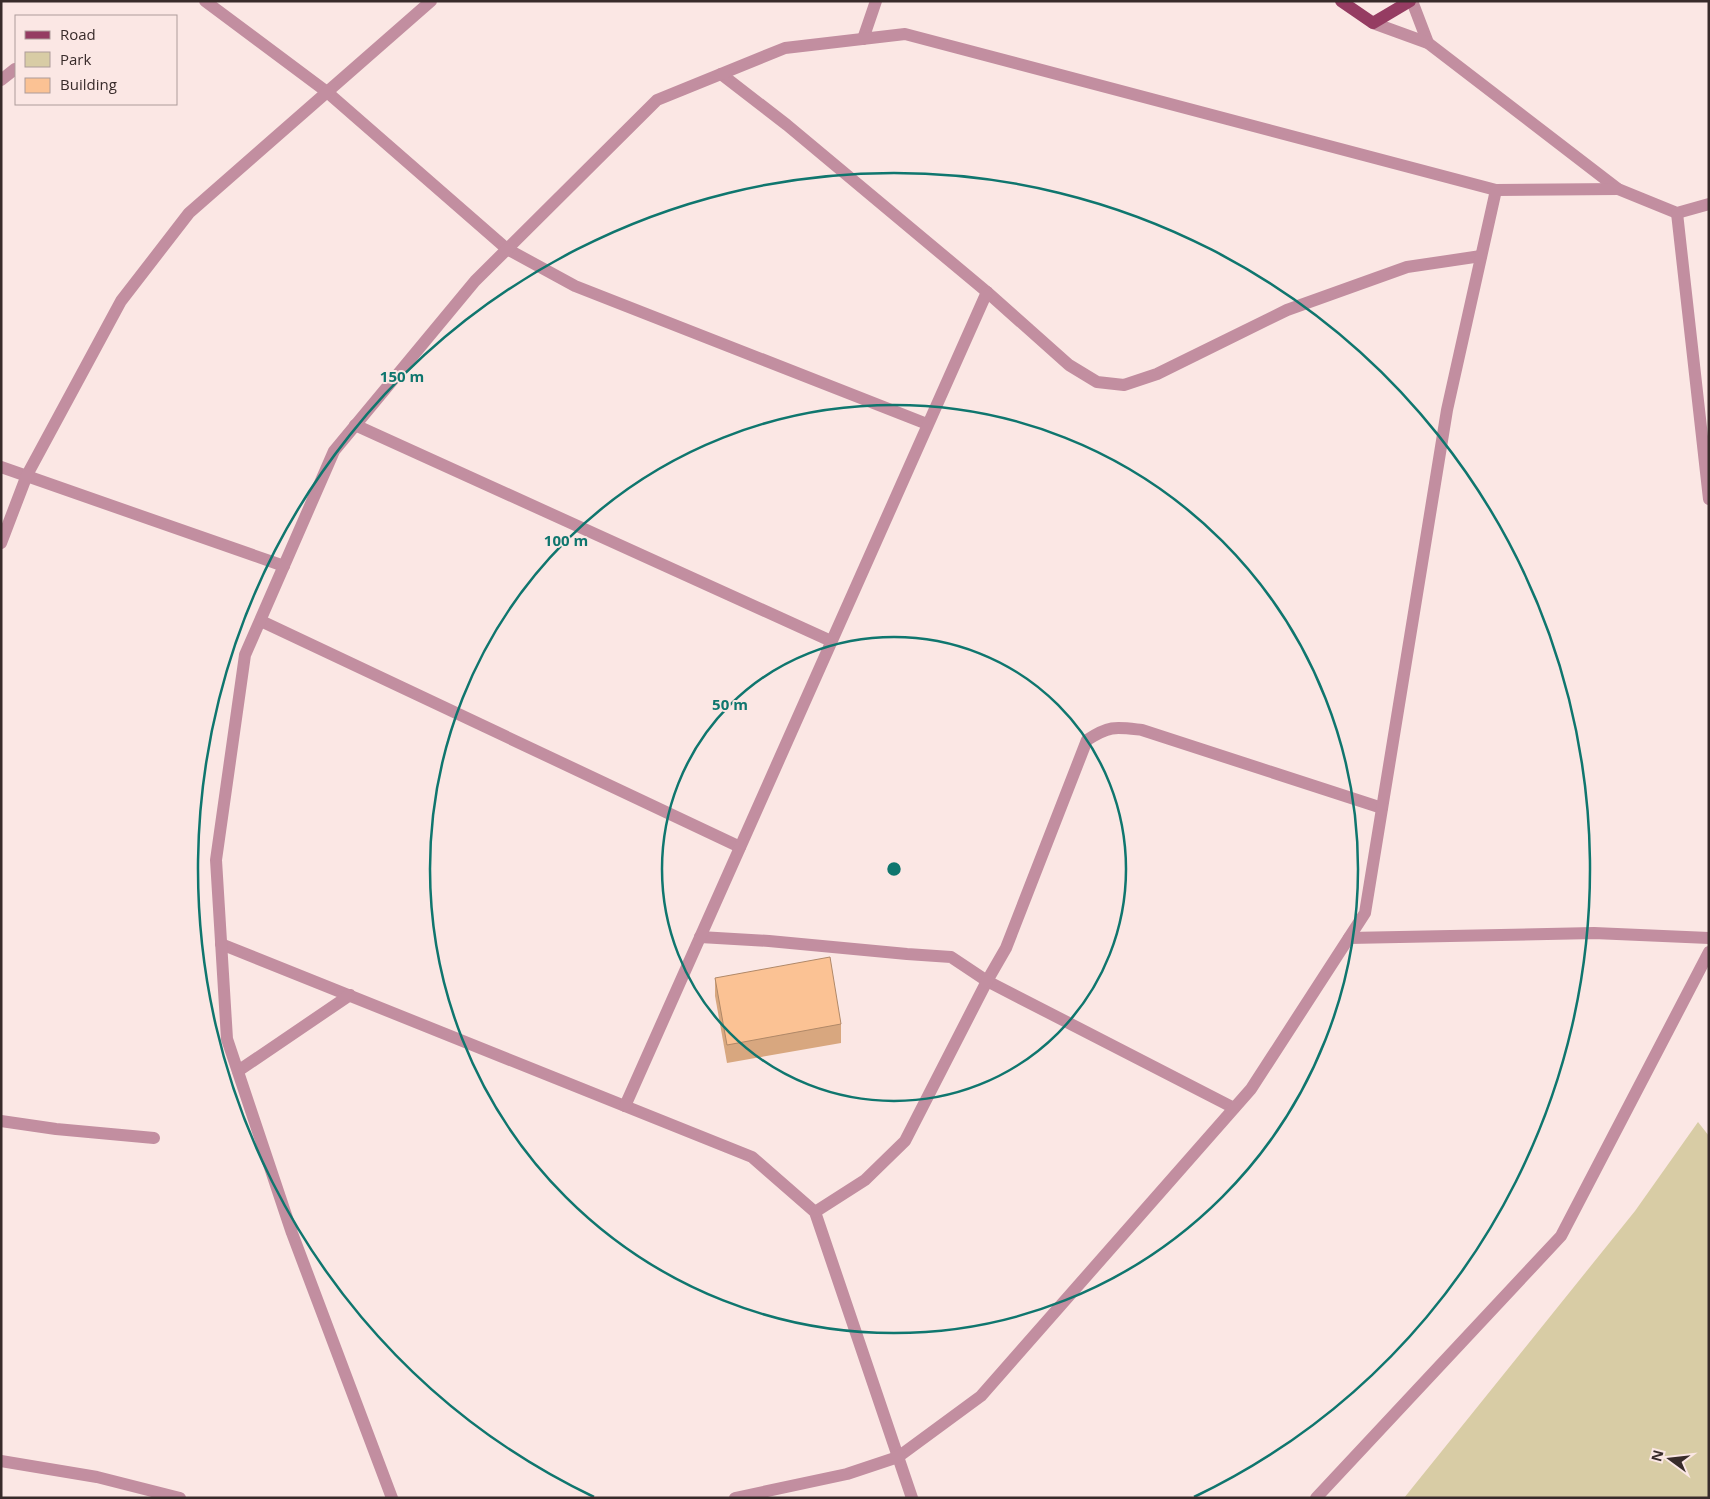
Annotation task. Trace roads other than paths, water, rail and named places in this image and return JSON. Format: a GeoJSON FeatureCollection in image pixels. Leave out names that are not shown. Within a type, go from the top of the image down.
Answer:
{"type":"FeatureCollection","features":[{"type":"Feature","properties":{"kind":"main road"},"geometry":{"type":"LineString","coordinates":[[1341,1],[1373,23],[1411,1]]}},
{"type":"Feature","properties":{"kind":"street"},"geometry":{"type":"LineString","coordinates":[[206,1],[326,92],[507,249],[575,286],[927,424]]}},
{"type":"Feature","properties":{"kind":"street"},"geometry":{"type":"LineString","coordinates":[[1,543],[28,475],[121,301],[188,212],[431,1]]}},
{"type":"Feature","properties":{"kind":"street"},"geometry":{"type":"LineString","coordinates":[[863,39],[876,1]]}},
{"type":"Feature","properties":{"kind":"street"},"geometry":{"type":"LineString","coordinates":[[1411,1],[1428,43]]}},
{"type":"Feature","properties":{"kind":"street"},"geometry":{"type":"LineString","coordinates":[[1373,23],[1428,43],[1618,189],[1677,213],[1709,204]]}},
{"type":"Feature","properties":{"kind":"street"},"geometry":{"type":"LineString","coordinates":[[392,1498],[292,1233],[227,1039],[216,860],[245,655],[334,451],[475,282],[657,100],[785,48],[905,34],[1496,190],[1618,189]]}},
{"type":"Feature","properties":{"kind":"street"},"geometry":{"type":"LineString","coordinates":[[1,80],[15,69]]}},
{"type":"Feature","properties":{"kind":"street"},"geometry":{"type":"LineString","coordinates":[[721,74],[794,131],[987,292],[1069,365],[1097,382],[1124,385],[1157,374],[1287,310],[1407,267],[1481,256]]}},
{"type":"Feature","properties":{"kind":"street"},"geometry":{"type":"LineString","coordinates":[[735,1498],[847,1474],[898,1458],[981,1396],[1251,1089],[1365,914],[1447,410],[1496,190]]}},
{"type":"Feature","properties":{"kind":"street"},"geometry":{"type":"LineString","coordinates":[[1677,213],[1709,499]]}},
{"type":"Feature","properties":{"kind":"street"},"geometry":{"type":"LineString","coordinates":[[625,1106],[987,292]]}},
{"type":"Feature","properties":{"kind":"street"},"geometry":{"type":"LineString","coordinates":[[355,425],[831,641]]}},
{"type":"Feature","properties":{"kind":"street"},"geometry":{"type":"LineString","coordinates":[[1,467],[284,566]]}},
{"type":"Feature","properties":{"kind":"street"},"geometry":{"type":"LineString","coordinates":[[260,621],[740,847]]}},
{"type":"Feature","properties":{"kind":"street"},"geometry":{"type":"LineString","coordinates":[[815,1212],[865,1180],[905,1141],[987,981],[1006,948],[1087,740],[1101,731],[1114,727],[1142,730],[1382,808]]}},
{"type":"Feature","properties":{"kind":"street"},"geometry":{"type":"LineString","coordinates":[[1349,938],[1594,933],[1709,938]]}},
{"type":"Feature","properties":{"kind":"street"},"geometry":{"type":"LineString","coordinates":[[700,937],[769,941],[950,957],[987,981],[1234,1108]]}},
{"type":"Feature","properties":{"kind":"street"},"geometry":{"type":"LineString","coordinates":[[221,944],[752,1157],[815,1212],[912,1498]]}},
{"type":"Feature","properties":{"kind":"street"},"geometry":{"type":"LineString","coordinates":[[1316,1498],[1561,1236],[1709,952]]}},
{"type":"Feature","properties":{"kind":"street"},"geometry":{"type":"LineString","coordinates":[[238,1071],[350,995]]}},
{"type":"Feature","properties":{"kind":"street"},"geometry":{"type":"LineString","coordinates":[[1,1121],[56,1129],[154,1138]]}},
{"type":"Feature","properties":{"kind":"street"},"geometry":{"type":"LineString","coordinates":[[1,1461],[97,1477],[180,1498]]}}]}
